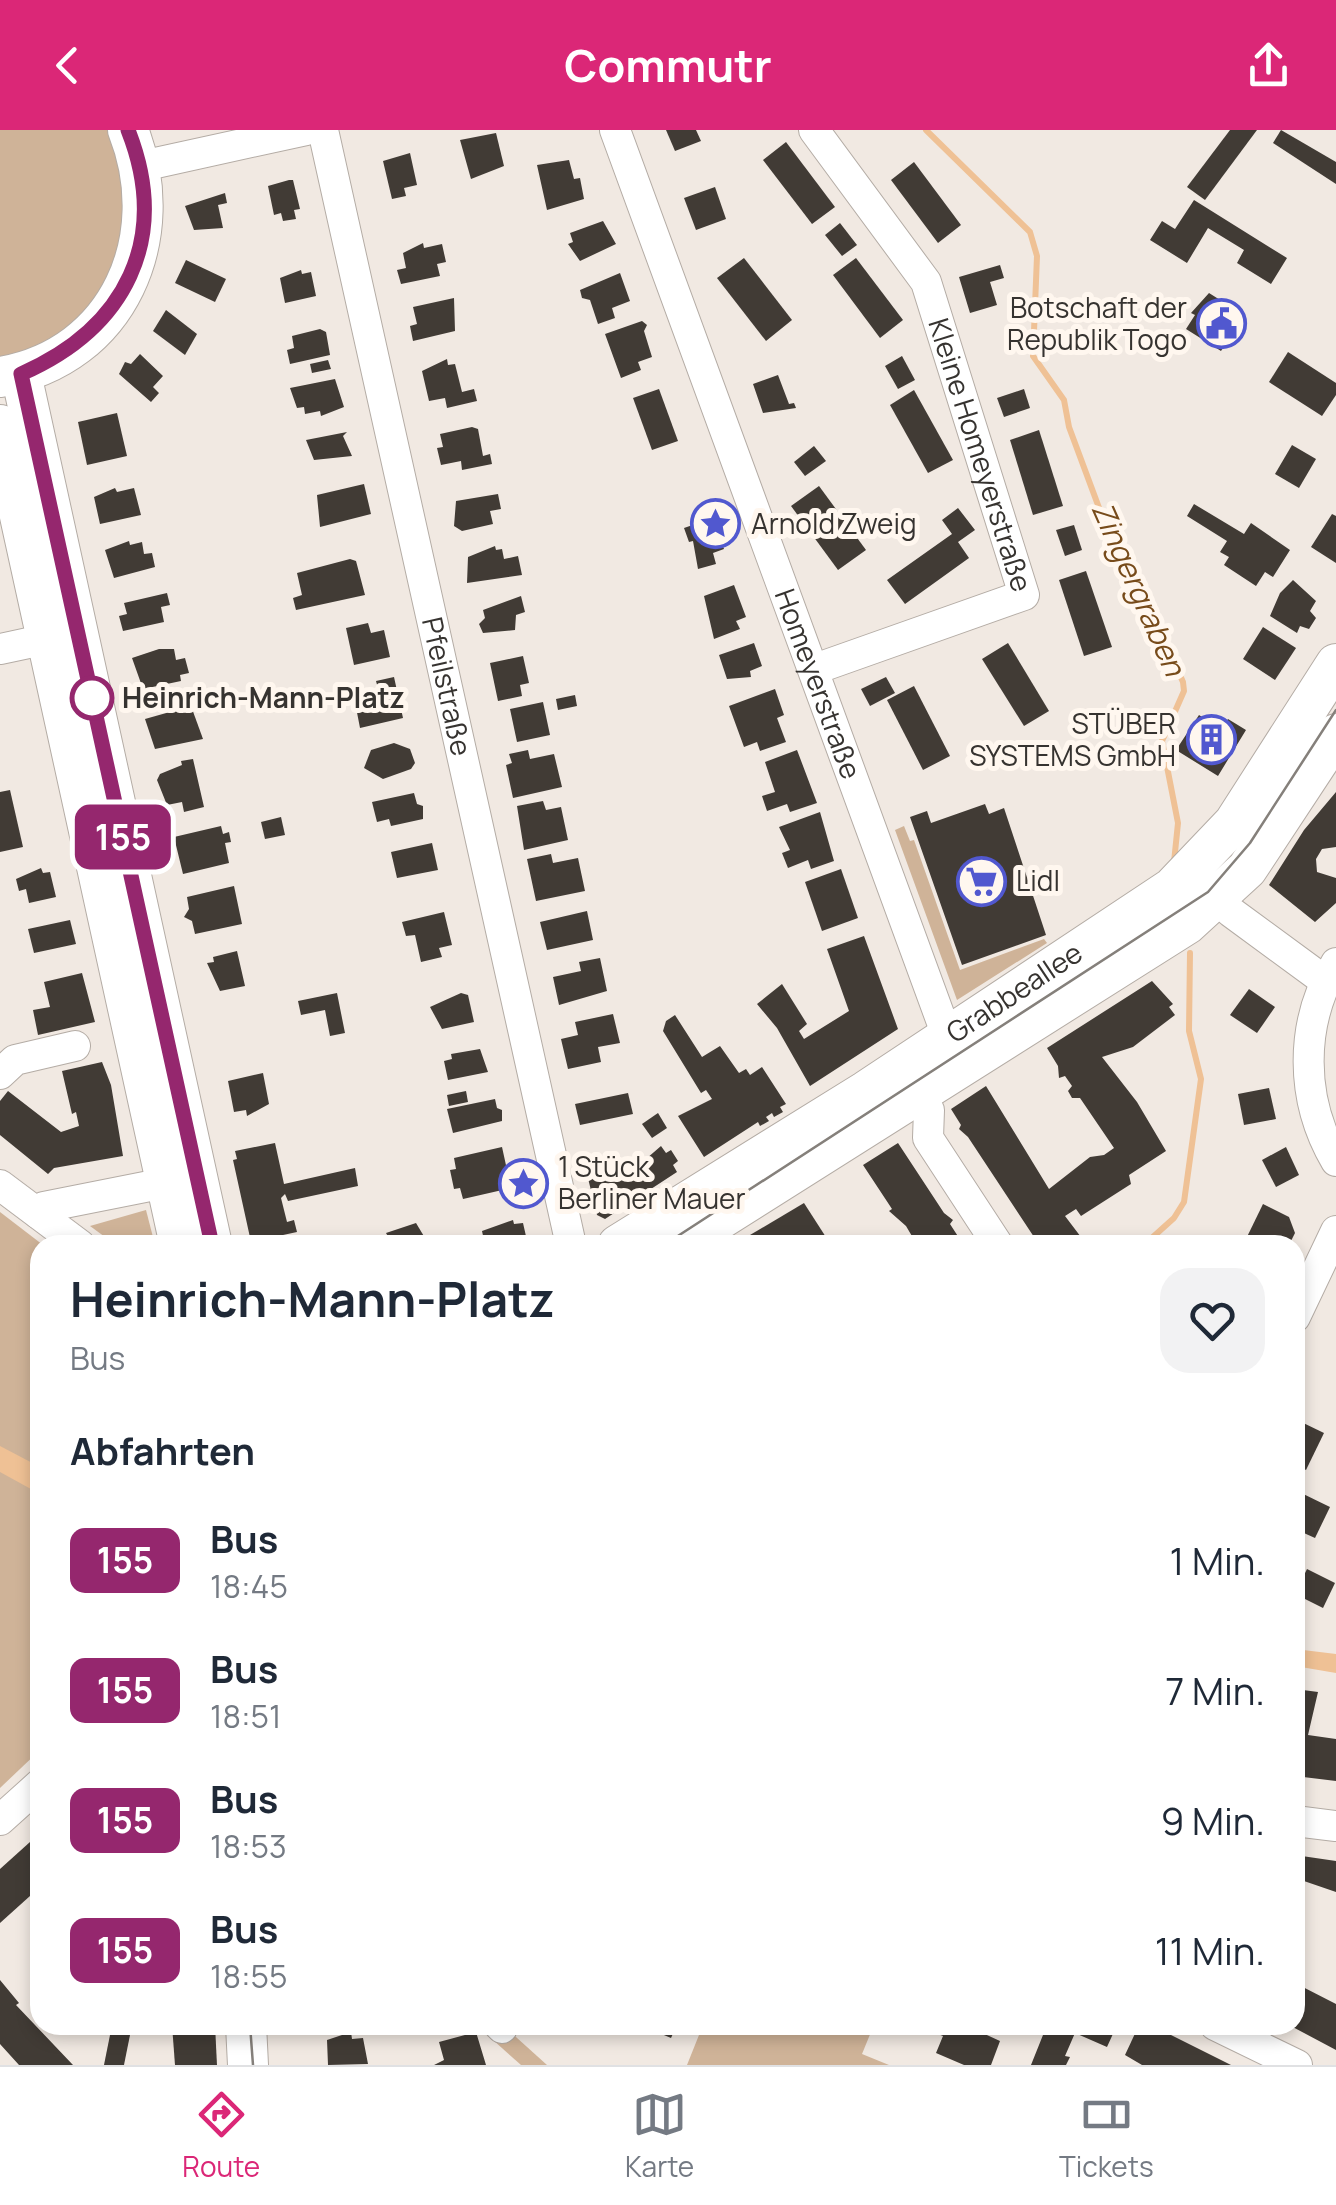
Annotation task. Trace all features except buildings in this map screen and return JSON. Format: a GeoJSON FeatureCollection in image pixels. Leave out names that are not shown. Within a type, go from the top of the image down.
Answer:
{"type":"FeatureCollection","features":[{"type":"Feature","properties":{"kind":"main road"},"geometry":{"type":"LineString","coordinates":[[60,648],[11,376],[82,342],[112,309],[130,276],[146,216],[135,148]]}},
{"type":"Feature","properties":{"kind":"main road"},"geometry":{"type":"LineString","coordinates":[[0,425],[60,648],[182,1179],[207,1235]]}},
{"type":"Feature","properties":{"kind":"main road","name":"Grabbeallee"},"geometry":{"type":"LineString","coordinates":[[635,1235],[953,1051],[1174,933],[1204,886],[1234,823],[1336,664]]}},
{"type":"Feature","properties":{"kind":"main road","name":"Grabbeallee"},"geometry":{"type":"LineString","coordinates":[[1204,886],[1268,840],[1336,734]]}},
{"type":"Feature","properties":{"kind":"main road","name":"Grabbeallee"},"geometry":{"type":"LineString","coordinates":[[670,1235],[919,1093],[953,1051]]}},
{"type":"Feature","properties":{"kind":"main road"},"geometry":{"type":"LineString","coordinates":[[180,1235],[182,1179]]}},
{"type":"Feature","properties":{"kind":"main road"},"geometry":{"type":"LineString","coordinates":[[246,2035],[248,2065]]}},
{"type":"Feature","properties":{"kind":"street"},"geometry":{"type":"LineString","coordinates":[[135,148],[306,130]]}},
{"type":"Feature","properties":{"kind":"street","name":"Pfeilstraße"},"geometry":{"type":"LineString","coordinates":[[324,130],[568,1235]]}},
{"type":"Feature","properties":{"kind":"street","name":"Homeyerstraße"},"geometry":{"type":"LineString","coordinates":[[615,130],[953,1051]]}},
{"type":"Feature","properties":{"kind":"street","name":"Kleine Homeyerstraße"},"geometry":{"type":"LineString","coordinates":[[814,130],[926,282],[1024,595],[816,670]]}},
{"type":"Feature","properties":{"kind":"street"},"geometry":{"type":"LineString","coordinates":[[0,649],[60,648]]}},
{"type":"Feature","properties":{"kind":"street"},"geometry":{"type":"LineString","coordinates":[[1204,886],[1331,972],[1312,1019],[1310,1090],[1315,1115],[1336,1161]]}},
{"type":"Feature","properties":{"kind":"street"},"geometry":{"type":"LineString","coordinates":[[669,1235],[1161,915]]}},
{"type":"Feature","properties":{"kind":"street"},"geometry":{"type":"LineString","coordinates":[[0,1074],[15,1060],[75,1046]]}},
{"type":"Feature","properties":{"kind":"street"},"geometry":{"type":"LineString","coordinates":[[919,1093],[929,1110],[928,1138],[991,1235]]}},
{"type":"Feature","properties":{"kind":"street"},"geometry":{"type":"LineString","coordinates":[[39,1214],[44,1207],[182,1179]]}},
{"type":"Feature","properties":{"kind":"street"},"geometry":{"type":"LineString","coordinates":[[0,1185],[67,1235]]}},
{"type":"Feature","properties":{"kind":"street"},"geometry":{"type":"LineString","coordinates":[[1305,1296],[1336,1231]]}},
{"type":"Feature","properties":{"kind":"street"},"geometry":{"type":"LineString","coordinates":[[0,1820],[30,1793]]}},
{"type":"Feature","properties":{"kind":"street"},"geometry":{"type":"LineString","coordinates":[[1305,1822],[1336,1826]]}},
{"type":"Feature","properties":{"kind":"street"},"geometry":{"type":"LineString","coordinates":[[1237,2052],[1297,2065]]}},
{"type":"Feature","properties":{"kind":"shaded area"},"geometry":{"type":"Polygon","coordinates":[[[0,130],[108,130],[119,157],[125,214],[112,271],[80,320],[52,343],[0,363],[0,130]]]}},
{"type":"Feature","properties":{"kind":"shaded area"},"geometry":{"type":"Polygon","coordinates":[[[904,826],[910,841],[914,840],[960,970],[1044,939],[1047,943],[957,1000],[895,830],[904,826]]]}},
{"type":"Feature","properties":{"kind":"shaded area"},"geometry":{"type":"Polygon","coordinates":[[[146,1210],[152,1235],[102,1235],[90,1226],[146,1210]]]}},
{"type":"Feature","properties":{"kind":"shaded area"},"geometry":{"type":"Polygon","coordinates":[[[0,1212],[30,1235],[30,1760],[0,1788],[0,1212]]]}},
{"type":"Feature","properties":{"kind":"shaded area"},"geometry":{"type":"Polygon","coordinates":[[[0,1446],[30,1462],[30,1488],[0,1472],[0,1446]]]}},
{"type":"Feature","properties":{"kind":"shaded area"},"geometry":{"type":"Polygon","coordinates":[[[1305,1650],[1336,1654],[1336,1673],[1305,1668],[1305,1650]]]}},
{"type":"Feature","properties":{"kind":"shaded area"},"geometry":{"type":"Polygon","coordinates":[[[498,2035],[514,2035],[547,2065],[521,2065],[493,2040],[498,2035]]]}},
{"type":"Feature","properties":{"kind":"shaded area"},"geometry":{"type":"Polygon","coordinates":[[[699,2035],[870,2035],[862,2054],[889,2065],[687,2065],[699,2035]]]}},
{"type":"Feature","properties":{"kind":"waterway","name":"Zingergraben"},"geometry":{"type":"LineString","coordinates":[[926,130],[1030,232],[1037,256],[1033,356],[1064,400],[1069,427],[1108,532],[1129,561],[1183,682],[1184,691],[1162,741],[1178,823],[1174,862]]}},
{"type":"Feature","properties":{"kind":"waterway","name":"Zingergraben"},"geometry":{"type":"LineString","coordinates":[[1155,1235],[1174,1218],[1184,1202],[1201,1079],[1189,1031],[1190,953]]}},
{"type":"Feature","properties":{"kind":"tram line"},"geometry":{"type":"LineString","coordinates":[[679,1235],[1208,892],[1250,843],[1336,710]]}},
{"type":"Feature","properties":{"kind":"tram line"},"geometry":{"type":"LineString","coordinates":[[251,2035],[253,2065]]}},
{"type":"Feature","properties":{"kind":"bus line","name":"155"},"geometry":{"type":"LineString","coordinates":[[128,130],[142,166],[146,216],[130,276],[112,309],[82,342],[21,374],[210,1235]]}},
{"type":"Feature","properties":{"kind":"place","name":"Botschaft der Republik Togo"},"geometry":{"type":"Point","coordinates":[1222,324]}},
{"type":"Feature","properties":{"kind":"place","name":"Arnold Zweig"},"geometry":{"type":"Point","coordinates":[716,524]}},
{"type":"Feature","properties":{"kind":"place","name":"Heinrich-Mann-Platz"},"geometry":{"type":"Point","coordinates":[92,698]}},
{"type":"Feature","properties":{"kind":"place","name":"STÜBER SYSTEMS GmbH"},"geometry":{"type":"Point","coordinates":[1211,740]}},
{"type":"Feature","properties":{"kind":"place","name":"Lidl"},"geometry":{"type":"Point","coordinates":[981,881]}},
{"type":"Feature","properties":{"kind":"place","name":"1 Stück Berliner Mauer"},"geometry":{"type":"Point","coordinates":[523,1183]}}]}
